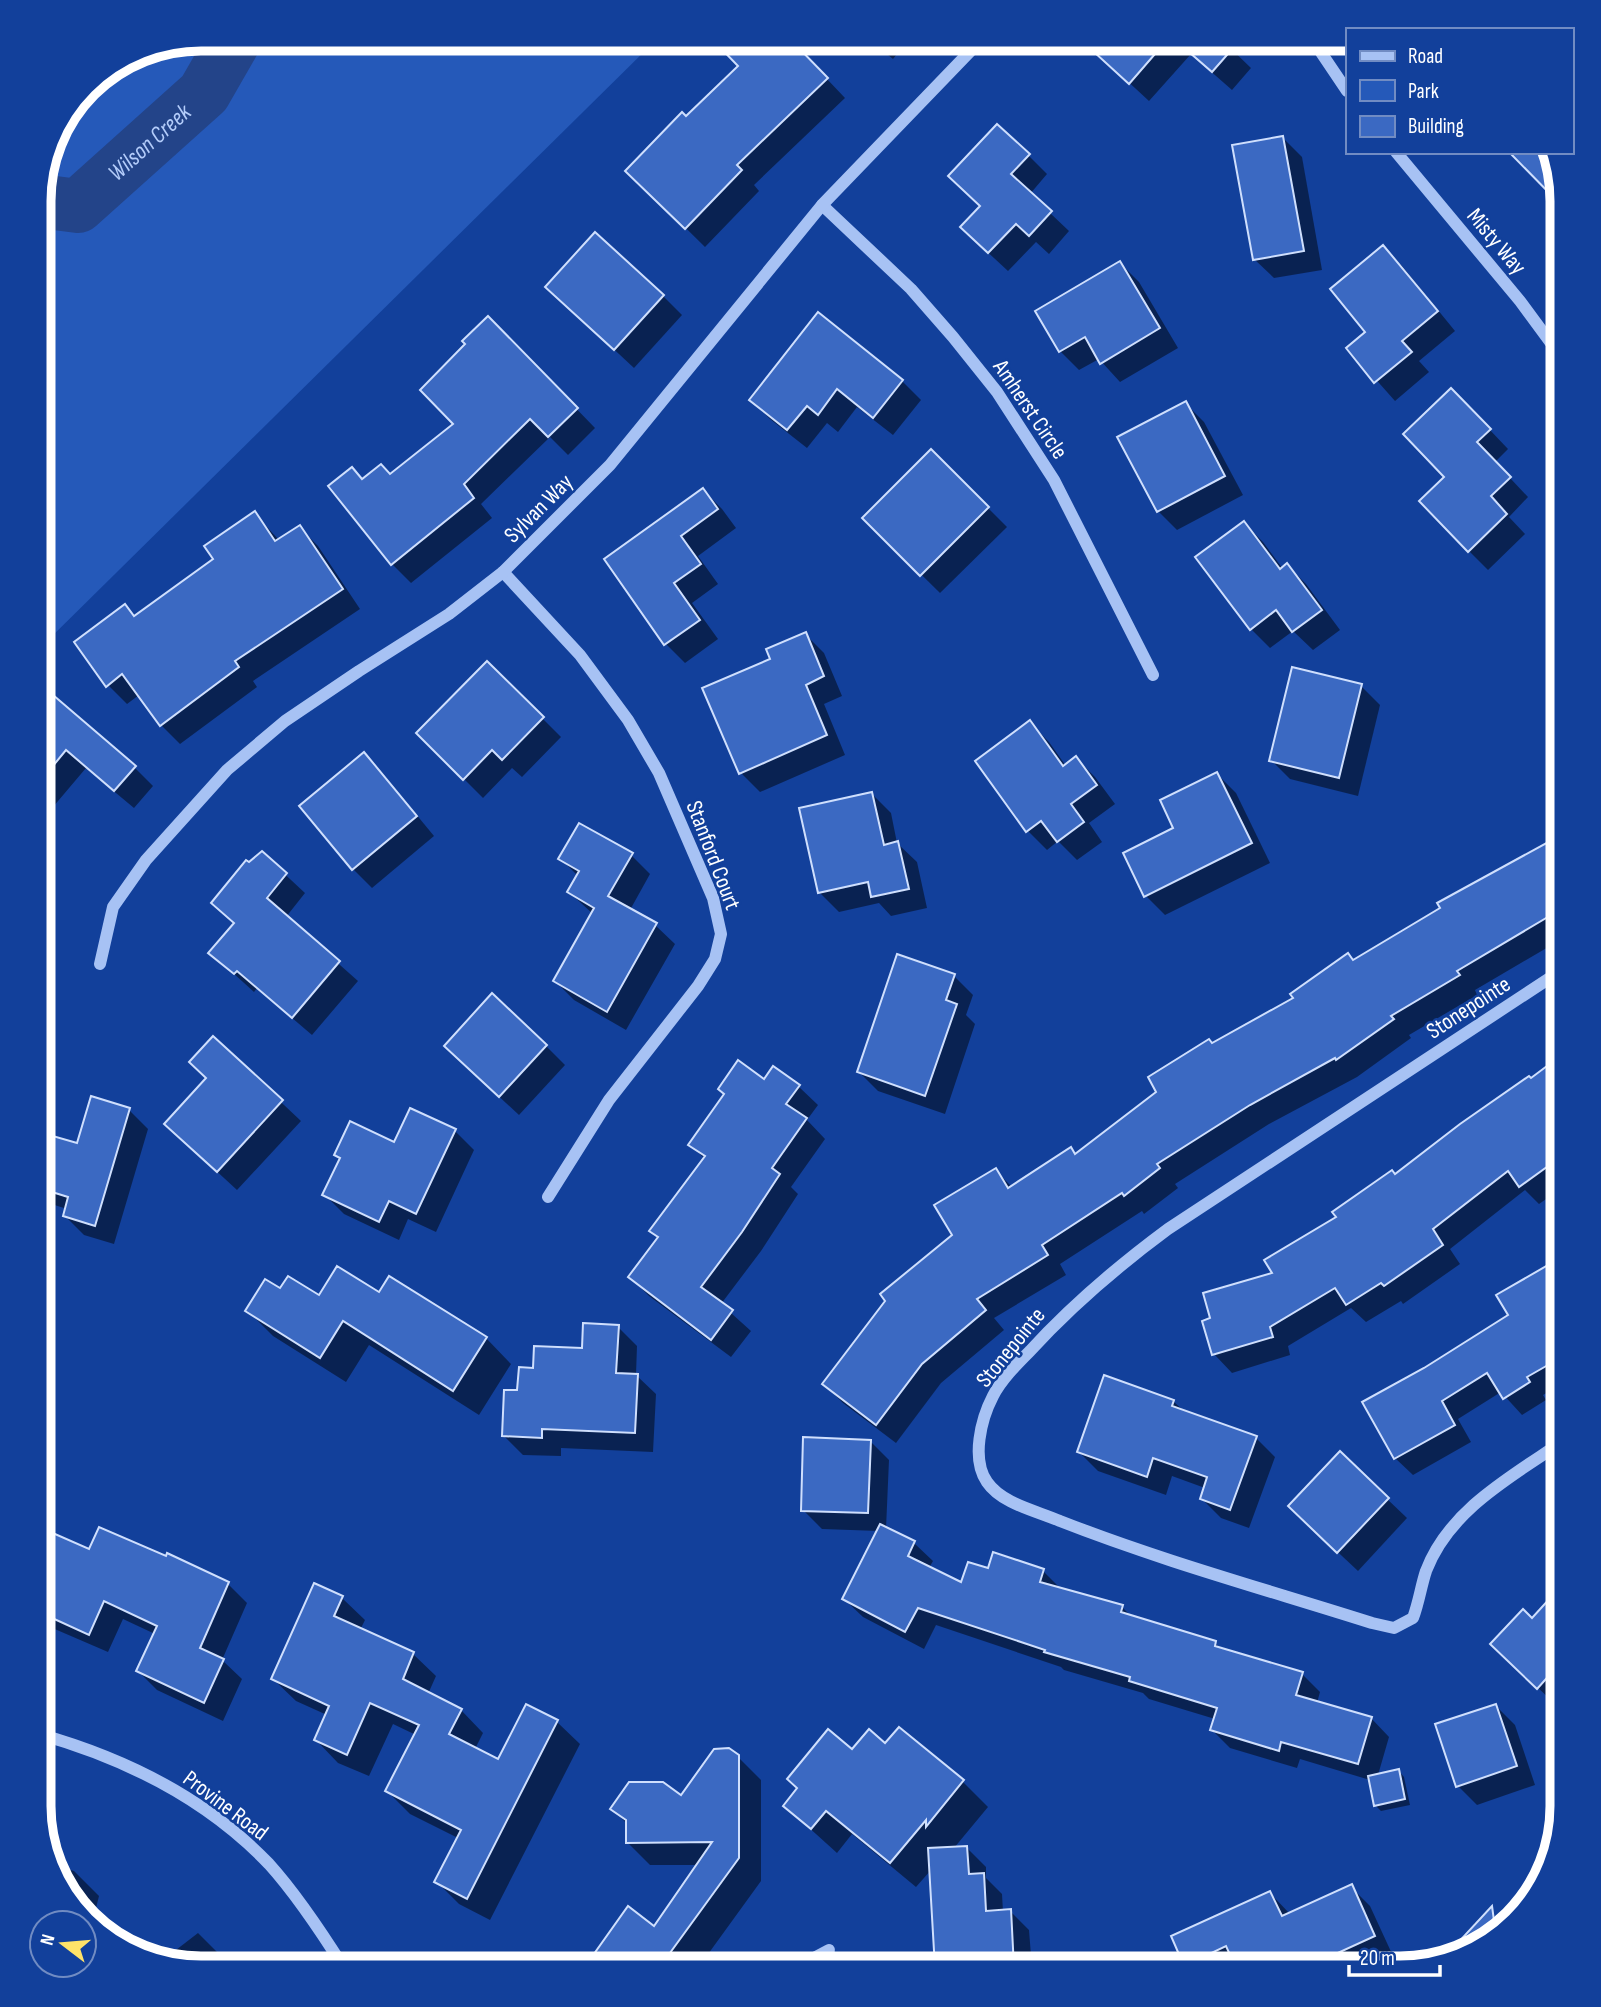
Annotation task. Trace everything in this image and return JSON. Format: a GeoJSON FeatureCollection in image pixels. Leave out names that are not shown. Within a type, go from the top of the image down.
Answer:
{"type":"FeatureCollection","features":[{"type":"Feature","properties":{"kind":"street","name":"Sylvan Way"},"geometry":{"type":"LineString","coordinates":[[100,964],[113,907],[146,860],[227,770],[285,721],[449,614],[503,572],[610,464],[822,205],[970,51]]}},
{"type":"Feature","properties":{"kind":"street"},"geometry":{"type":"LineString","coordinates":[[1320,51],[1346,90]]}},
{"type":"Feature","properties":{"kind":"street","name":"Misty Way"},"geometry":{"type":"LineString","coordinates":[[1398,154],[1550,341]]}},
{"type":"Feature","properties":{"kind":"street","name":"Amherst Circle"},"geometry":{"type":"LineString","coordinates":[[822,205],[911,289],[997,392],[1054,480],[1153,675]]}},
{"type":"Feature","properties":{"kind":"street","name":"Stanford Court"},"geometry":{"type":"LineString","coordinates":[[503,572],[580,655],[628,720],[659,774],[713,898],[721,934],[716,959],[609,1100],[548,1197]]}},
{"type":"Feature","properties":{"kind":"street","name":"Stonepointe"},"geometry":{"type":"LineString","coordinates":[[1550,979],[1168,1229],[1117,1268],[1062,1316],[1018,1364],[993,1396],[978,1442],[979,1464],[986,1481],[999,1495],[1019,1504],[1112,1541],[1394,1628],[1413,1618],[1426,1571],[1443,1540],[1472,1506],[1550,1451]]}},
{"type":"Feature","properties":{"kind":"street","name":"Provine Road"},"geometry":{"type":"LineString","coordinates":[[51,1739],[135,1769],[218,1819],[269,1864],[335,1956]]}},
{"type":"Feature","properties":{"kind":"street"},"geometry":{"type":"LineString","coordinates":[[820,1956],[830,1951]]}},
{"type":"Feature","properties":{"kind":"green space"},"geometry":{"type":"Polygon","coordinates":[[[191,51],[645,51],[51,637],[51,191],[62,143],[76,117],[102,88],[117,76],[143,62],[191,51]]]}},
{"type":"Feature","properties":{"kind":"building"},"geometry":{"type":"Polygon","coordinates":[[[724,51],[802,51],[828,78],[737,165],[742,170],[685,229],[625,171],[682,112],[686,116],[738,66],[724,51]]]}},
{"type":"Feature","properties":{"kind":"building"},"geometry":{"type":"Polygon","coordinates":[[[1095,51],[1158,51],[1129,84],[1095,51]]]}},
{"type":"Feature","properties":{"kind":"building"},"geometry":{"type":"Polygon","coordinates":[[[1188,51],[1230,51],[1212,72],[1188,51]]]}},
{"type":"Feature","properties":{"kind":"building"},"geometry":{"type":"Polygon","coordinates":[[[997,124],[1030,154],[1011,174],[1052,211],[1029,236],[1016,224],[988,253],[960,227],[980,206],[948,176],[997,124]]]}},
{"type":"Feature","properties":{"kind":"building"},"geometry":{"type":"Polygon","coordinates":[[[1283,136],[1304,251],[1253,260],[1232,145],[1283,136]]]}},
{"type":"Feature","properties":{"kind":"building"},"geometry":{"type":"Polygon","coordinates":[[[1511,154],[1542,154],[1550,193],[1511,154]]]}},
{"type":"Feature","properties":{"kind":"building"},"geometry":{"type":"Polygon","coordinates":[[[595,232],[664,295],[614,350],[545,287],[595,232]]]}},
{"type":"Feature","properties":{"kind":"building"},"geometry":{"type":"Polygon","coordinates":[[[1383,245],[1438,311],[1402,341],[1412,352],[1374,383],[1346,348],[1365,332],[1330,289],[1383,245]]]}},
{"type":"Feature","properties":{"kind":"building"},"geometry":{"type":"Polygon","coordinates":[[[1120,261],[1160,328],[1100,364],[1085,337],[1059,352],[1035,311],[1120,261]]]}},
{"type":"Feature","properties":{"kind":"building"},"geometry":{"type":"Polygon","coordinates":[[[818,312],[903,380],[873,418],[837,389],[818,415],[807,406],[787,430],[749,400],[818,312]]]}},
{"type":"Feature","properties":{"kind":"building"},"geometry":{"type":"Polygon","coordinates":[[[488,316],[578,408],[548,437],[530,419],[464,484],[474,498],[391,565],[328,486],[352,467],[362,479],[381,464],[390,474],[453,424],[420,390],[465,344],[462,341],[488,316]]]}},
{"type":"Feature","properties":{"kind":"building"},"geometry":{"type":"Polygon","coordinates":[[[1451,388],[1491,429],[1477,442],[1511,477],[1491,496],[1507,514],[1468,552],[1419,501],[1444,477],[1403,434],[1451,388]]]}},
{"type":"Feature","properties":{"kind":"building"},"geometry":{"type":"Polygon","coordinates":[[[1186,401],[1225,476],[1157,512],[1117,437],[1186,401]]]}},
{"type":"Feature","properties":{"kind":"building"},"geometry":{"type":"Polygon","coordinates":[[[931,449],[989,507],[920,576],[862,518],[931,449]]]}},
{"type":"Feature","properties":{"kind":"building"},"geometry":{"type":"Polygon","coordinates":[[[703,488],[718,509],[681,536],[701,564],[674,583],[700,620],[664,645],[604,559],[703,488]]]}},
{"type":"Feature","properties":{"kind":"building"},"geometry":{"type":"Polygon","coordinates":[[[255,511],[275,541],[300,525],[343,589],[235,661],[239,667],[160,726],[122,674],[106,687],[74,642],[125,604],[134,616],[213,559],[204,546],[255,511]]]}},
{"type":"Feature","properties":{"kind":"building"},"geometry":{"type":"Polygon","coordinates":[[[1244,521],[1280,569],[1287,563],[1322,610],[1292,632],[1276,610],[1250,630],[1195,557],[1244,521]]]}},
{"type":"Feature","properties":{"kind":"building"},"geometry":{"type":"Polygon","coordinates":[[[806,632],[824,676],[806,685],[827,735],[739,774],[702,688],[770,659],[766,649],[806,632]]]}},
{"type":"Feature","properties":{"kind":"building"},"geometry":{"type":"Polygon","coordinates":[[[487,661],[544,717],[502,760],[492,750],[463,780],[416,733],[487,661]]]}},
{"type":"Feature","properties":{"kind":"building"},"geometry":{"type":"Polygon","coordinates":[[[1292,667],[1362,684],[1339,778],[1269,761],[1292,667]]]}},
{"type":"Feature","properties":{"kind":"building"},"geometry":{"type":"Polygon","coordinates":[[[51,693],[136,766],[114,791],[66,750],[51,768],[51,693]]]}},
{"type":"Feature","properties":{"kind":"building"},"geometry":{"type":"Polygon","coordinates":[[[1030,720],[1063,766],[1076,756],[1097,785],[1071,804],[1084,822],[1057,842],[1041,821],[1026,832],[975,761],[1030,720]]]}},
{"type":"Feature","properties":{"kind":"building"},"geometry":{"type":"Polygon","coordinates":[[[364,752],[417,816],[352,870],[299,806],[364,752]]]}},
{"type":"Feature","properties":{"kind":"building"},"geometry":{"type":"Polygon","coordinates":[[[1217,772],[1252,843],[1144,897],[1123,853],[1173,828],[1160,800],[1217,772]]]}},
{"type":"Feature","properties":{"kind":"building"},"geometry":{"type":"Polygon","coordinates":[[[872,792],[884,845],[898,841],[909,889],[871,897],[868,882],[818,893],[799,808],[872,792]]]}},
{"type":"Feature","properties":{"kind":"building"},"geometry":{"type":"Polygon","coordinates":[[[579,823],[633,853],[608,896],[657,923],[607,1012],[553,981],[594,908],[567,892],[579,871],[558,859],[579,823]]]}},
{"type":"Feature","properties":{"kind":"building"},"geometry":{"type":"Polygon","coordinates":[[[1550,841],[1550,916],[1457,971],[1460,975],[1391,1016],[1394,1019],[1336,1060],[1335,1058],[1250,1105],[1157,1164],[1160,1168],[1124,1196],[1122,1193],[1042,1245],[1048,1255],[977,1299],[986,1310],[922,1364],[876,1425],[822,1384],[885,1301],[880,1294],[952,1235],[934,1205],[996,1168],[1008,1188],[1071,1147],[1075,1154],[1156,1092],[1148,1077],[1209,1039],[1212,1043],[1293,998],[1290,994],[1348,953],[1353,960],[1440,908],[1437,903],[1550,841]]]}},
{"type":"Feature","properties":{"kind":"building"},"geometry":{"type":"Polygon","coordinates":[[[262,851],[287,873],[267,898],[340,961],[292,1018],[237,971],[234,974],[208,953],[234,923],[211,903],[246,860],[249,862],[262,851]]]}},
{"type":"Feature","properties":{"kind":"building"},"geometry":{"type":"Polygon","coordinates":[[[897,954],[955,974],[946,1000],[957,1004],[925,1096],[857,1072],[897,954]]]}},
{"type":"Feature","properties":{"kind":"building"},"geometry":{"type":"Polygon","coordinates":[[[492,993],[547,1045],[499,1097],[444,1046],[492,993]]]}},
{"type":"Feature","properties":{"kind":"building"},"geometry":{"type":"Polygon","coordinates":[[[213,1036],[283,1100],[217,1172],[164,1124],[206,1078],[189,1062],[213,1036]]]}},
{"type":"Feature","properties":{"kind":"building"},"geometry":{"type":"Polygon","coordinates":[[[738,1060],[764,1079],[773,1066],[800,1085],[786,1104],[807,1118],[772,1168],[780,1174],[701,1287],[733,1310],[711,1340],[628,1277],[658,1237],[649,1231],[705,1156],[688,1145],[724,1094],[718,1089],[738,1060]]]}},
{"type":"Feature","properties":{"kind":"building"},"geometry":{"type":"Polygon","coordinates":[[[1550,1064],[1550,1165],[1519,1187],[1508,1171],[1433,1229],[1443,1245],[1384,1286],[1381,1283],[1346,1305],[1335,1288],[1270,1327],[1273,1337],[1212,1355],[1202,1321],[1210,1318],[1203,1293],[1272,1273],[1264,1260],[1336,1217],[1332,1212],[1392,1170],[1395,1174],[1460,1124],[1529,1076],[1531,1078],[1550,1064]]]}},
{"type":"Feature","properties":{"kind":"building"},"geometry":{"type":"Polygon","coordinates":[[[91,1096],[130,1108],[95,1226],[63,1216],[68,1197],[51,1192],[51,1135],[77,1143],[91,1096]]]}},
{"type":"Feature","properties":{"kind":"building"},"geometry":{"type":"Polygon","coordinates":[[[410,1108],[456,1129],[416,1214],[389,1201],[379,1222],[322,1195],[340,1158],[334,1155],[350,1121],[394,1142],[410,1108]]]}},
{"type":"Feature","properties":{"kind":"building"},"geometry":{"type":"Polygon","coordinates":[[[1550,1264],[1550,1364],[1527,1377],[1530,1382],[1503,1399],[1487,1373],[1442,1401],[1455,1425],[1394,1459],[1362,1402],[1424,1368],[1508,1315],[1496,1295],[1550,1264]]]}},
{"type":"Feature","properties":{"kind":"building"},"geometry":{"type":"Polygon","coordinates":[[[337,1266],[379,1292],[389,1276],[487,1337],[453,1391],[343,1321],[320,1358],[245,1311],[265,1279],[280,1288],[288,1276],[319,1295],[337,1266]]]}},
{"type":"Feature","properties":{"kind":"building"},"geometry":{"type":"Polygon","coordinates":[[[583,1323],[619,1325],[616,1373],[638,1374],[635,1433],[542,1429],[542,1438],[502,1436],[504,1390],[517,1390],[519,1367],[533,1368],[534,1346],[582,1348],[583,1323]]]}},
{"type":"Feature","properties":{"kind":"building"},"geometry":{"type":"Polygon","coordinates":[[[1104,1375],[1174,1400],[1172,1406],[1257,1436],[1230,1510],[1200,1499],[1207,1477],[1153,1458],[1147,1477],[1077,1452],[1104,1375]]]}},
{"type":"Feature","properties":{"kind":"building"},"geometry":{"type":"Polygon","coordinates":[[[803,1437],[871,1440],[868,1513],[801,1511],[803,1437]]]}},
{"type":"Feature","properties":{"kind":"building"},"geometry":{"type":"Polygon","coordinates":[[[1340,1451],[1389,1498],[1337,1553],[1288,1506],[1340,1451]]]}},
{"type":"Feature","properties":{"kind":"building"},"geometry":{"type":"Polygon","coordinates":[[[880,1524],[915,1541],[908,1556],[961,1582],[968,1562],[988,1568],[993,1552],[1044,1569],[1040,1582],[1123,1605],[1121,1612],[1216,1641],[1215,1646],[1303,1672],[1296,1695],[1372,1717],[1358,1764],[1281,1742],[1279,1751],[1210,1730],[1217,1708],[1129,1681],[1130,1677],[1044,1652],[1045,1650],[918,1608],[905,1632],[842,1599],[880,1524]]]}},
{"type":"Feature","properties":{"kind":"building"},"geometry":{"type":"Polygon","coordinates":[[[99,1527],[166,1556],[167,1553],[229,1582],[200,1648],[224,1659],[204,1703],[136,1671],[157,1626],[104,1601],[89,1635],[51,1618],[51,1532],[89,1549],[99,1527]]]}},
{"type":"Feature","properties":{"kind":"building"},"geometry":{"type":"Polygon","coordinates":[[[314,1583],[343,1596],[334,1616],[414,1652],[403,1679],[462,1709],[449,1734],[498,1759],[526,1704],[558,1720],[467,1899],[434,1882],[461,1830],[385,1791],[419,1725],[370,1703],[347,1755],[314,1740],[329,1706],[271,1679],[314,1583]]]}},
{"type":"Feature","properties":{"kind":"building"},"geometry":{"type":"Polygon","coordinates":[[[1550,1598],[1550,1674],[1537,1689],[1490,1644],[1523,1609],[1532,1618],[1550,1598]]]}},
{"type":"Feature","properties":{"kind":"building"},"geometry":{"type":"Polygon","coordinates":[[[1496,1704],[1517,1766],[1456,1787],[1435,1724],[1496,1704]]]}},
{"type":"Feature","properties":{"kind":"building"},"geometry":{"type":"Polygon","coordinates":[[[899,1727],[964,1780],[926,1827],[926,1820],[890,1863],[826,1811],[811,1829],[783,1806],[797,1788],[787,1779],[828,1729],[852,1749],[869,1729],[885,1743],[899,1727]]]}},
{"type":"Feature","properties":{"kind":"building"},"geometry":{"type":"Polygon","coordinates":[[[729,1748],[739,1755],[739,1858],[668,1956],[593,1956],[628,1906],[654,1926],[712,1842],[626,1843],[626,1820],[610,1809],[629,1782],[663,1782],[681,1795],[714,1749],[729,1748]]]}},
{"type":"Feature","properties":{"kind":"building"},"geometry":{"type":"Polygon","coordinates":[[[1399,1769],[1405,1799],[1374,1806],[1368,1776],[1399,1769]]]}},
{"type":"Feature","properties":{"kind":"building"},"geometry":{"type":"Polygon","coordinates":[[[967,1846],[969,1874],[984,1873],[986,1911],[1011,1909],[1013,1956],[934,1956],[928,1848],[967,1846]]]}},
{"type":"Feature","properties":{"kind":"building"},"geometry":{"type":"Polygon","coordinates":[[[1352,1884],[1375,1936],[1331,1956],[1231,1956],[1226,1946],[1205,1956],[1180,1956],[1171,1936],[1270,1891],[1282,1916],[1352,1884]]]}},
{"type":"Feature","properties":{"kind":"building"},"geometry":{"type":"Polygon","coordinates":[[[1492,1906],[1494,1923],[1455,1946],[1492,1906]]]}},
{"type":"Feature","properties":{"kind":"waterway","name":"Wilson Creek"},"geometry":{"type":"LineString","coordinates":[[51,203],[78,206],[204,93],[228,51]]}}]}
